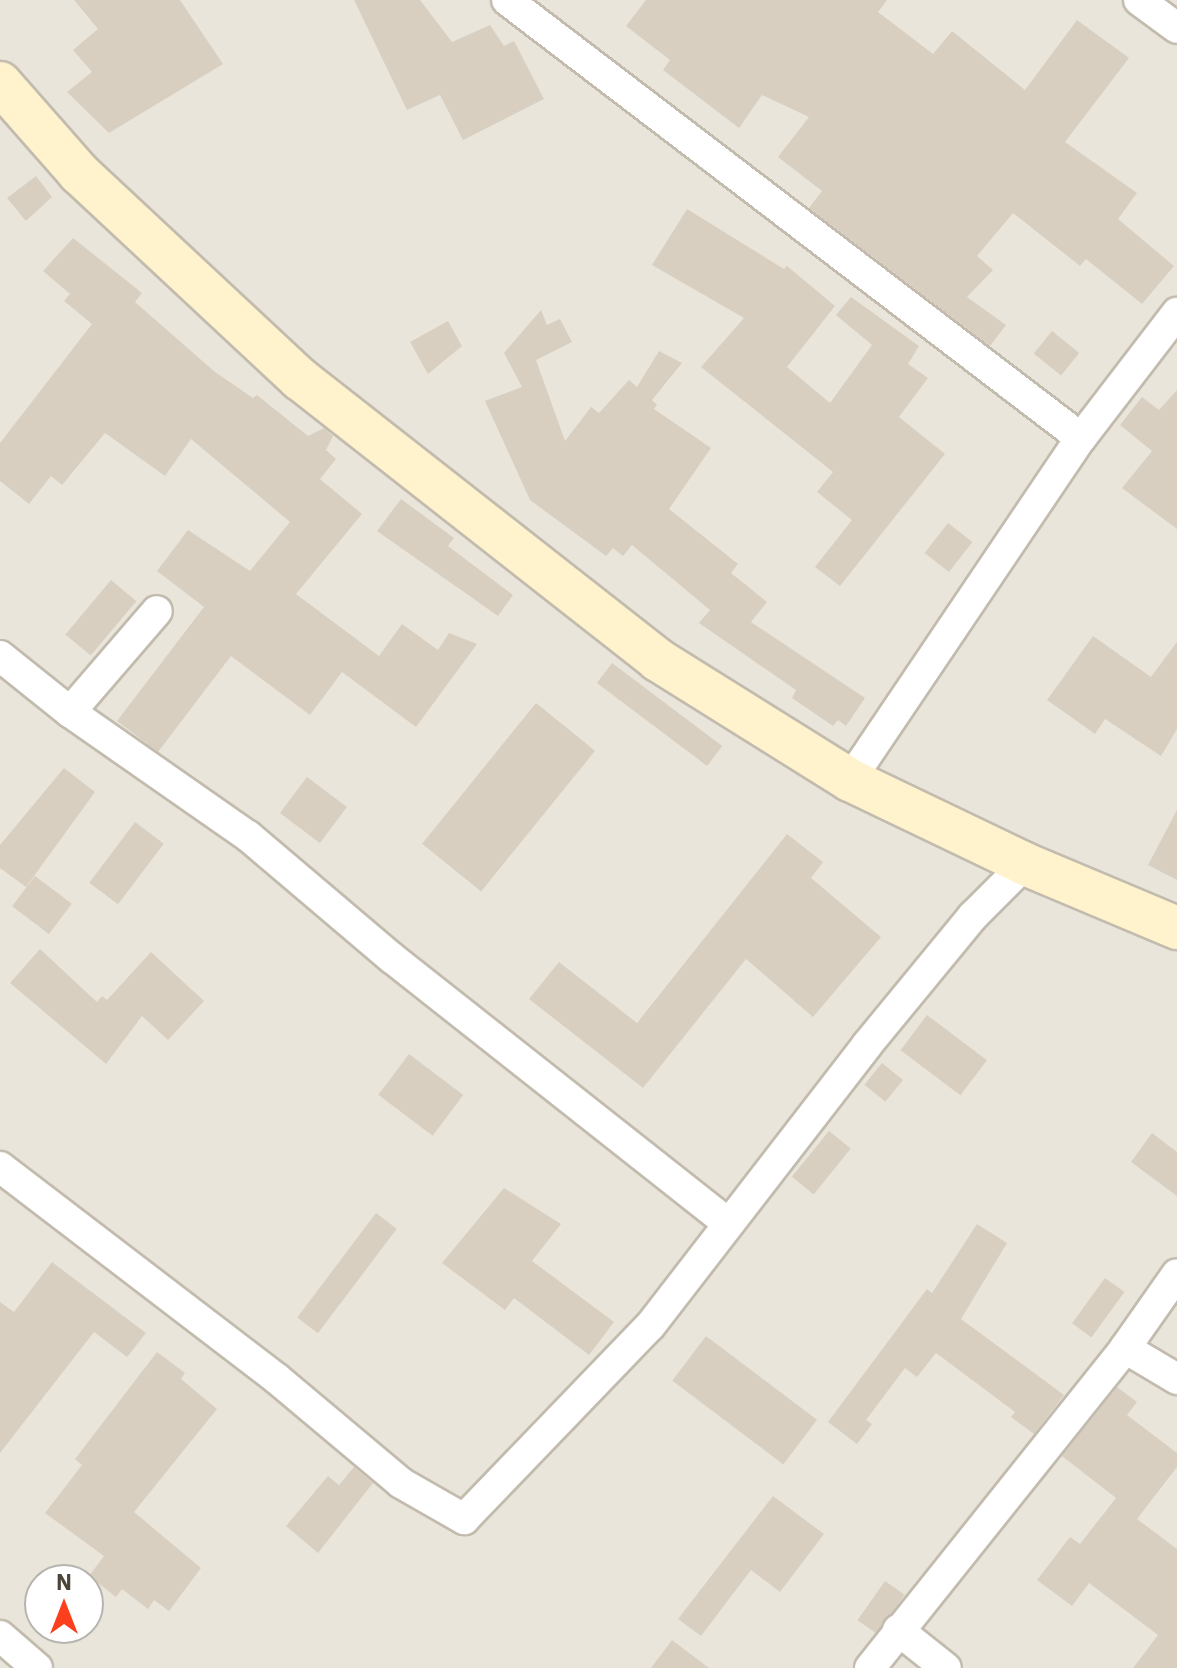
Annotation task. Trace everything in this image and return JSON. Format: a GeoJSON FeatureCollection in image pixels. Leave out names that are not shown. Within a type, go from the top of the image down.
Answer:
{"type":"FeatureCollection","features":[{"type":"Feature","properties":{"kind":"street"},"geometry":{"type":"LineString","coordinates":[[507,0],[1081,438]]}},
{"type":"Feature","properties":{"kind":"street"},"geometry":{"type":"LineString","coordinates":[[1139,0],[1177,28]]}},
{"type":"Feature","properties":{"kind":"street"},"geometry":{"type":"LineString","coordinates":[[0,83],[79,173],[300,379],[658,660],[850,780],[1025,864],[1177,928]]}},
{"type":"Feature","properties":{"kind":"street"},"geometry":{"type":"LineString","coordinates":[[850,780],[1081,438],[1177,313]]}},
{"type":"Feature","properties":{"kind":"street"},"geometry":{"type":"LineString","coordinates":[[70,712],[157,611]]}},
{"type":"Feature","properties":{"kind":"street"},"geometry":{"type":"LineString","coordinates":[[0,656],[70,712],[248,836],[392,958],[726,1222]]}},
{"type":"Feature","properties":{"kind":"street"},"geometry":{"type":"LineString","coordinates":[[0,1167],[276,1378],[401,1483],[464,1519],[650,1326],[726,1222],[973,916],[1025,864]]}},
{"type":"Feature","properties":{"kind":"street"},"geometry":{"type":"LineString","coordinates":[[870,1668],[1125,1348],[1177,1274]]}},
{"type":"Feature","properties":{"kind":"street"},"geometry":{"type":"LineString","coordinates":[[1125,1348],[1177,1379]]}},
{"type":"Feature","properties":{"kind":"street"},"geometry":{"type":"LineString","coordinates":[[898,1630],[946,1668]]}},
{"type":"Feature","properties":{"kind":"street"},"geometry":{"type":"LineString","coordinates":[[0,1636],[37,1668]]}},
{"type":"Feature","properties":{"kind":"shaded area"},"geometry":{"type":"Polygon","coordinates":[[[0,0],[1177,0],[1177,1668],[0,1668],[0,0]]]}},
{"type":"Feature","properties":{"kind":"building"},"geometry":{"type":"Polygon","coordinates":[[[74,0],[180,0],[223,64],[109,133],[67,92],[92,72],[73,50],[98,29],[74,0]]]}},
{"type":"Feature","properties":{"kind":"building"},"geometry":{"type":"Polygon","coordinates":[[[354,0],[420,0],[452,42],[490,25],[504,46],[514,41],[544,99],[463,140],[440,95],[407,110],[354,0]]]}},
{"type":"Feature","properties":{"kind":"building"},"geometry":{"type":"Polygon","coordinates":[[[646,0],[887,0],[878,12],[933,54],[952,31],[1025,90],[1077,20],[1129,58],[1065,142],[1137,193],[1118,219],[1174,266],[1142,304],[1086,259],[1080,266],[1013,213],[977,256],[993,270],[967,297],[1006,325],[990,346],[809,208],[822,191],[778,157],[809,117],[762,95],[739,128],[663,70],[670,60],[626,26],[646,0]]]}},
{"type":"Feature","properties":{"kind":"building"},"geometry":{"type":"Polygon","coordinates":[[[36,176],[52,197],[26,221],[7,198],[36,176]]]}},
{"type":"Feature","properties":{"kind":"building"},"geometry":{"type":"Polygon","coordinates":[[[687,209],[784,269],[787,266],[835,306],[787,367],[830,403],[872,345],[836,315],[851,297],[919,346],[908,364],[928,378],[899,417],[945,454],[840,586],[815,567],[852,520],[817,492],[833,472],[701,367],[744,318],[652,265],[687,209]]]}},
{"type":"Feature","properties":{"kind":"building"},"geometry":{"type":"Polygon","coordinates":[[[73,238],[142,293],[135,302],[215,372],[253,398],[257,395],[308,436],[324,428],[333,436],[326,450],[336,459],[320,479],[362,514],[296,594],[379,656],[402,624],[438,650],[449,633],[477,644],[416,727],[342,672],[310,715],[231,656],[158,752],[117,721],[204,607],[157,571],[188,530],[250,571],[290,522],[191,439],[165,476],[105,433],[62,485],[51,476],[29,504],[0,481],[0,443],[92,324],[64,301],[70,294],[43,271],[73,238]]]}},
{"type":"Feature","properties":{"kind":"building"},"geometry":{"type":"Polygon","coordinates":[[[541,310],[547,325],[560,319],[572,342],[536,360],[565,441],[591,407],[599,413],[629,380],[637,387],[659,351],[682,363],[652,400],[657,405],[654,409],[711,448],[669,509],[738,564],[731,573],[767,602],[751,622],[865,698],[846,726],[838,720],[833,726],[792,698],[796,690],[699,623],[710,610],[632,545],[623,556],[613,548],[606,556],[530,500],[485,401],[522,387],[504,353],[541,310]]]}},
{"type":"Feature","properties":{"kind":"building"},"geometry":{"type":"Polygon","coordinates":[[[448,321],[462,346],[428,374],[410,342],[448,321]]]}},
{"type":"Feature","properties":{"kind":"building"},"geometry":{"type":"Polygon","coordinates":[[[1052,331],[1079,353],[1061,376],[1034,354],[1052,331]]]}},
{"type":"Feature","properties":{"kind":"building"},"geometry":{"type":"Polygon","coordinates":[[[1177,390],[1177,529],[1122,488],[1152,451],[1120,425],[1142,397],[1159,410],[1177,390]]]}},
{"type":"Feature","properties":{"kind":"building"},"geometry":{"type":"Polygon","coordinates":[[[401,499],[454,538],[448,546],[513,595],[498,616],[377,531],[401,499]]]}},
{"type":"Feature","properties":{"kind":"building"},"geometry":{"type":"Polygon","coordinates":[[[948,523],[972,542],[949,572],[925,553],[948,523]]]}},
{"type":"Feature","properties":{"kind":"building"},"geometry":{"type":"Polygon","coordinates":[[[111,580],[136,601],[91,656],[65,634],[111,580]]]}},
{"type":"Feature","properties":{"kind":"building"},"geometry":{"type":"Polygon","coordinates":[[[1093,636],[1151,677],[1177,642],[1177,729],[1161,756],[1105,719],[1095,734],[1047,700],[1093,636]]]}},
{"type":"Feature","properties":{"kind":"building"},"geometry":{"type":"Polygon","coordinates":[[[612,663],[722,746],[707,766],[597,683],[612,663]]]}},
{"type":"Feature","properties":{"kind":"building"},"geometry":{"type":"Polygon","coordinates":[[[536,703],[595,751],[481,891],[422,844],[536,703]]]}},
{"type":"Feature","properties":{"kind":"building"},"geometry":{"type":"Polygon","coordinates":[[[64,768],[95,792],[26,887],[0,868],[0,845],[64,768]]]}},
{"type":"Feature","properties":{"kind":"building"},"geometry":{"type":"Polygon","coordinates":[[[307,777],[347,807],[320,843],[280,813],[307,777]]]}},
{"type":"Feature","properties":{"kind":"building"},"geometry":{"type":"Polygon","coordinates":[[[1177,810],[1177,880],[1148,865],[1177,810]]]}},
{"type":"Feature","properties":{"kind":"building"},"geometry":{"type":"Polygon","coordinates":[[[135,822],[164,844],[118,904],[89,883],[135,822]]]}},
{"type":"Feature","properties":{"kind":"building"},"geometry":{"type":"Polygon","coordinates":[[[787,834],[823,862],[811,878],[881,937],[813,1017],[746,959],[643,1088],[529,999],[559,962],[637,1023],[787,834]]]}},
{"type":"Feature","properties":{"kind":"building"},"geometry":{"type":"Polygon","coordinates":[[[35,876],[72,904],[49,934],[12,906],[35,876]]]}},
{"type":"Feature","properties":{"kind":"building"},"geometry":{"type":"Polygon","coordinates":[[[40,949],[97,1002],[102,996],[107,1000],[151,952],[204,1001],[168,1040],[142,1016],[106,1064],[10,983],[40,949]]]}},
{"type":"Feature","properties":{"kind":"building"},"geometry":{"type":"Polygon","coordinates":[[[927,1015],[987,1060],[960,1095],[901,1050],[927,1015]]]}},
{"type":"Feature","properties":{"kind":"building"},"geometry":{"type":"Polygon","coordinates":[[[409,1054],[463,1095],[433,1136],[378,1095],[409,1054]]]}},
{"type":"Feature","properties":{"kind":"building"},"geometry":{"type":"Polygon","coordinates":[[[882,1063],[903,1080],[885,1102],[864,1085],[882,1063]]]}},
{"type":"Feature","properties":{"kind":"building"},"geometry":{"type":"Polygon","coordinates":[[[829,1131],[851,1149],[814,1194],[792,1177],[829,1131]]]}},
{"type":"Feature","properties":{"kind":"building"},"geometry":{"type":"Polygon","coordinates":[[[1152,1133],[1177,1152],[1177,1196],[1131,1162],[1152,1133]]]}},
{"type":"Feature","properties":{"kind":"building"},"geometry":{"type":"Polygon","coordinates":[[[504,1188],[561,1224],[532,1261],[614,1322],[589,1355],[514,1298],[505,1310],[442,1263],[504,1188]]]}},
{"type":"Feature","properties":{"kind":"building"},"geometry":{"type":"Polygon","coordinates":[[[376,1213],[397,1229],[318,1333],[297,1318],[376,1213]]]}},
{"type":"Feature","properties":{"kind":"building"},"geometry":{"type":"Polygon","coordinates":[[[977,1224],[1007,1243],[961,1319],[1064,1395],[1034,1434],[1011,1417],[1015,1412],[936,1353],[917,1377],[905,1368],[866,1420],[872,1424],[857,1444],[828,1422],[927,1289],[932,1293],[977,1224]]]}},
{"type":"Feature","properties":{"kind":"building"},"geometry":{"type":"Polygon","coordinates":[[[52,1262],[146,1333],[127,1357],[94,1332],[0,1453],[0,1302],[14,1312],[52,1262]]]}},
{"type":"Feature","properties":{"kind":"building"},"geometry":{"type":"Polygon","coordinates":[[[1105,1278],[1124,1292],[1092,1337],[1072,1323],[1105,1278]]]}},
{"type":"Feature","properties":{"kind":"building"},"geometry":{"type":"Polygon","coordinates":[[[706,1336],[817,1420],[783,1464],[672,1381],[706,1336]]]}},
{"type":"Feature","properties":{"kind":"building"},"geometry":{"type":"Polygon","coordinates":[[[157,1352],[185,1373],[181,1379],[217,1409],[134,1512],[201,1568],[169,1611],[154,1600],[148,1609],[122,1589],[116,1597],[104,1588],[104,1564],[98,1564],[104,1556],[45,1513],[82,1465],[75,1459],[157,1352]]]}},
{"type":"Feature","properties":{"kind":"building"},"geometry":{"type":"Polygon","coordinates":[[[1117,1387],[1137,1402],[1127,1415],[1177,1453],[1177,1467],[1137,1519],[1177,1549],[1177,1668],[1133,1668],[1158,1635],[1089,1583],[1072,1606],[1037,1580],[1070,1537],[1080,1544],[1116,1498],[1062,1456],[1117,1387]]]}},
{"type":"Feature","properties":{"kind":"building"},"geometry":{"type":"Polygon","coordinates":[[[354,1467],[373,1483],[318,1553],[286,1526],[328,1476],[339,1485],[354,1467]]]}},
{"type":"Feature","properties":{"kind":"building"},"geometry":{"type":"Polygon","coordinates":[[[773,1496],[824,1534],[780,1592],[751,1570],[701,1636],[678,1619],[773,1496]]]}},
{"type":"Feature","properties":{"kind":"building"},"geometry":{"type":"Polygon","coordinates":[[[885,1581],[905,1595],[877,1634],[857,1620],[885,1581]]]}},
{"type":"Feature","properties":{"kind":"building"},"geometry":{"type":"Polygon","coordinates":[[[672,1640],[709,1668],[651,1668],[672,1640]]]}}]}
